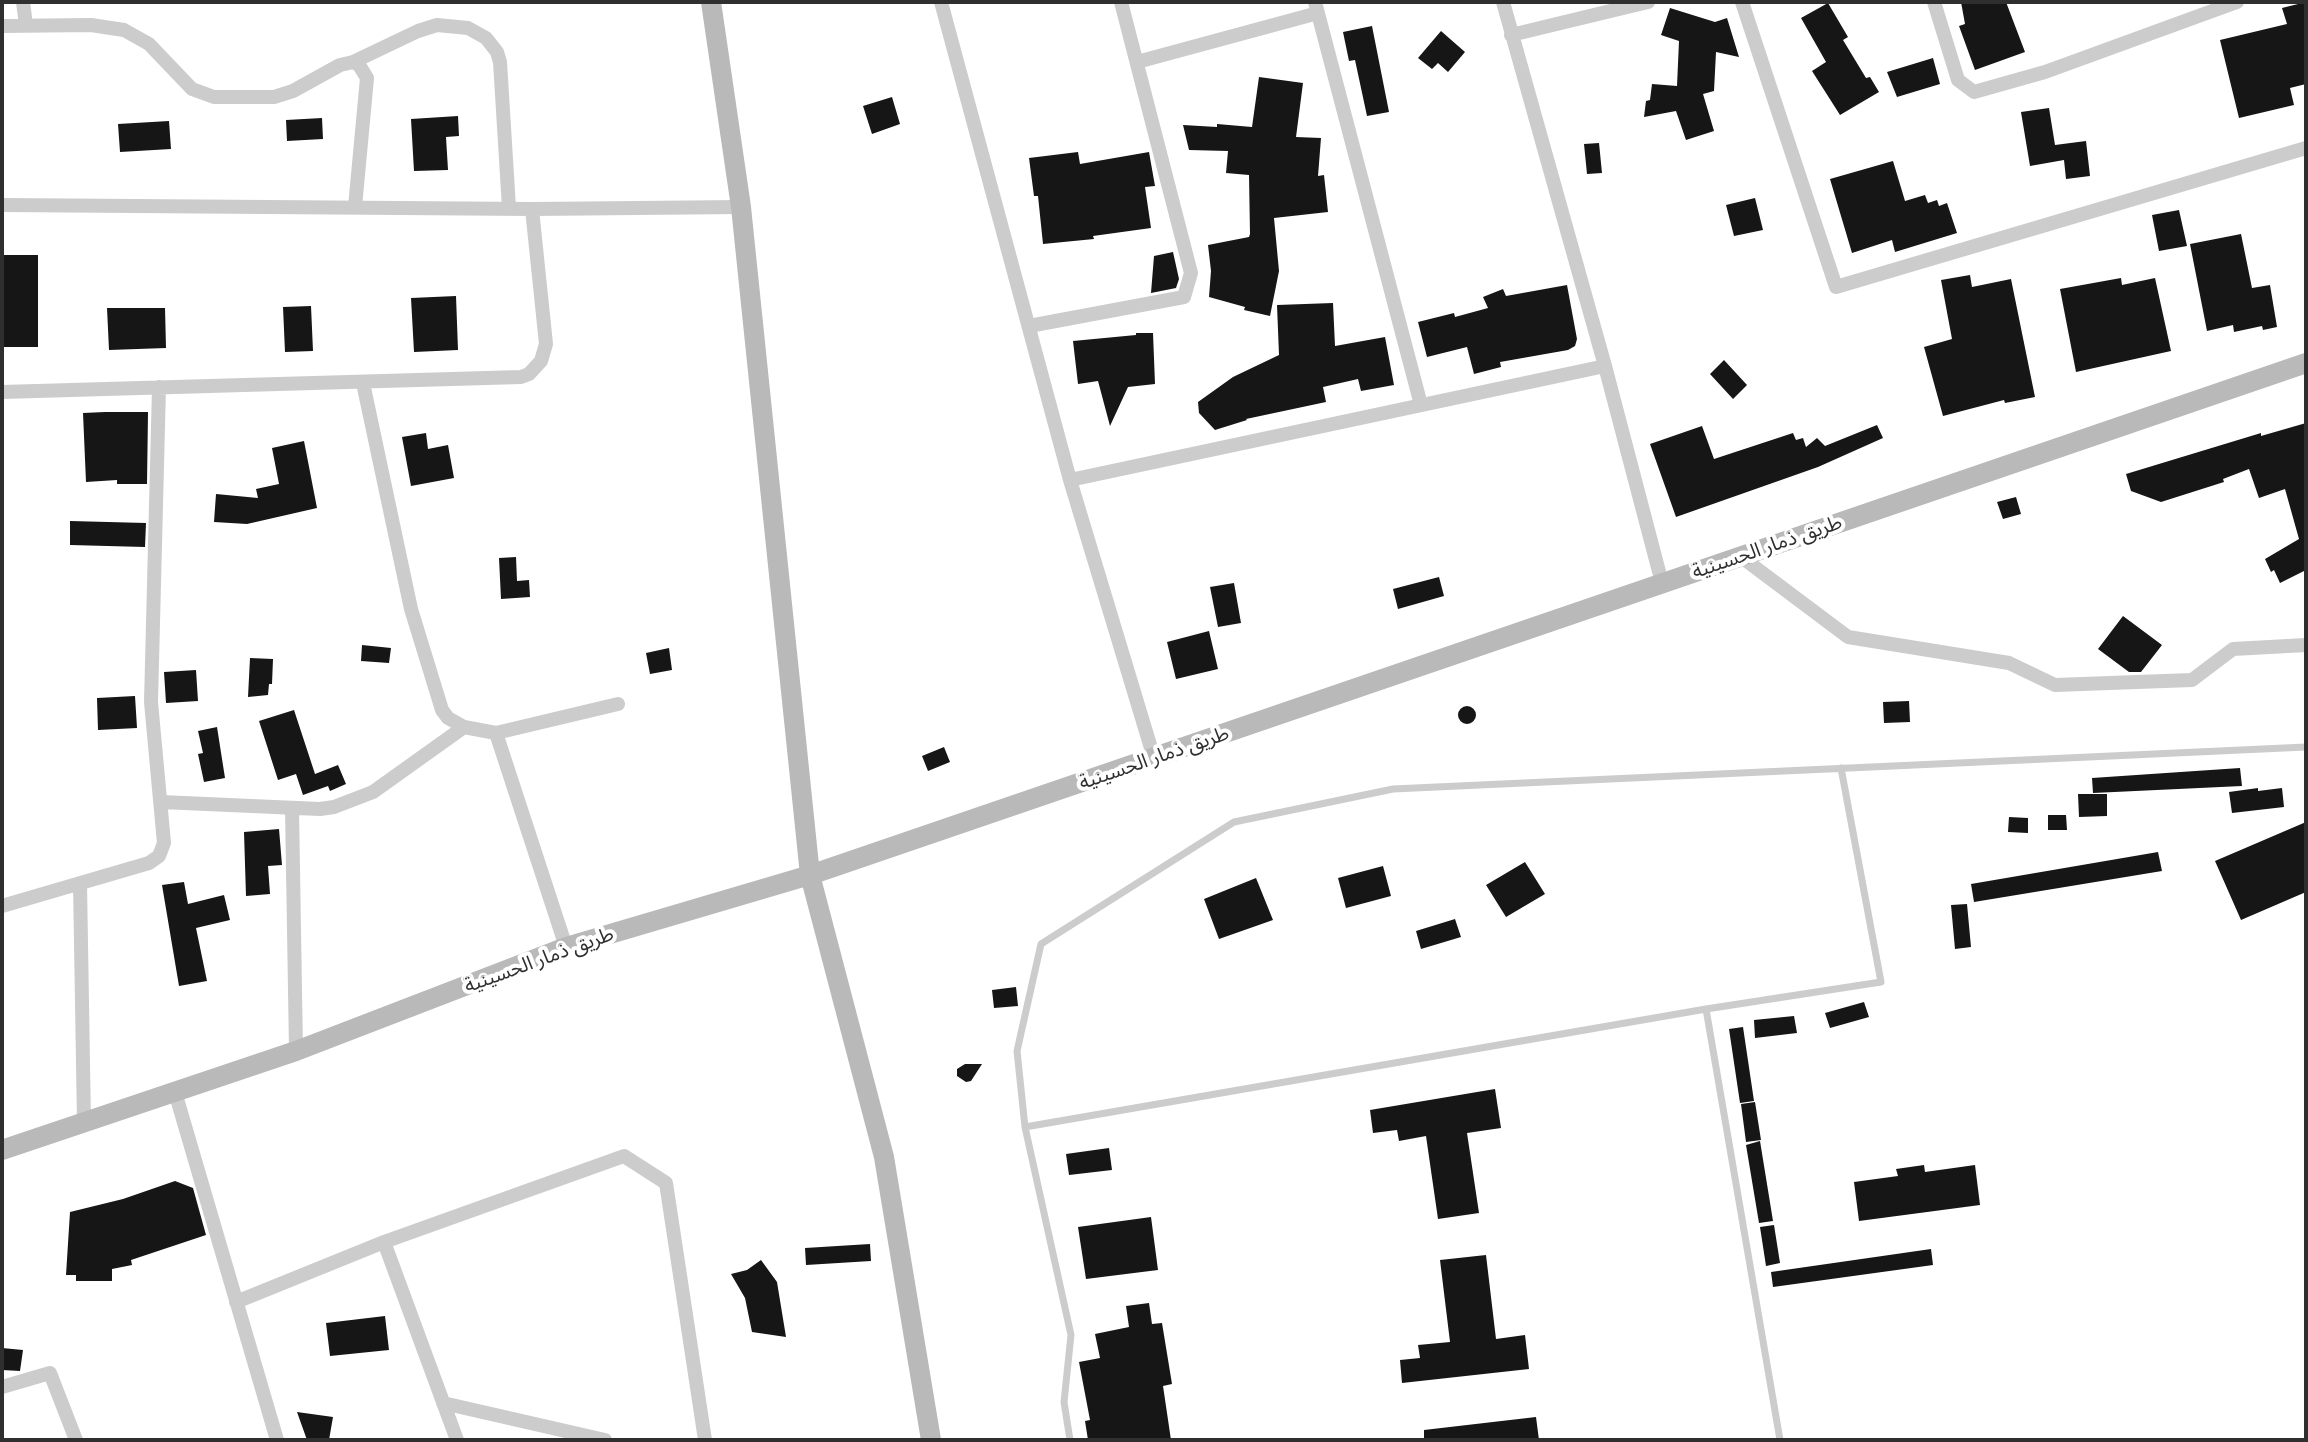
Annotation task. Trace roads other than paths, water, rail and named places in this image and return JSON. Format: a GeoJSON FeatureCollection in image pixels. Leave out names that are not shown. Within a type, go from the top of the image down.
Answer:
{"type":"FeatureCollection","features":[{"type":"Feature","properties":{"kind":"main road"},"geometry":{"type":"LineString","coordinates":[[711,2],[741,207],[810,875],[884,1157],[931,1440]]}},
{"type":"Feature","properties":{"kind":"main road","name":"طريق ذمار الحسينية"},"geometry":{"type":"LineString","coordinates":[[2,1150],[296,1051],[566,947],[810,875],[2306,363]]}},
{"type":"Feature","properties":{"kind":"street"},"geometry":{"type":"LineString","coordinates":[[23,2],[26,25]]}},
{"type":"Feature","properties":{"kind":"street"},"geometry":{"type":"LineString","coordinates":[[941,2],[1070,480],[1154,758]]}},
{"type":"Feature","properties":{"kind":"street"},"geometry":{"type":"LineString","coordinates":[[1029,326],[1184,297],[1191,273],[1121,2]]}},
{"type":"Feature","properties":{"kind":"street"},"geometry":{"type":"LineString","coordinates":[[1503,2],[1662,583]]}},
{"type":"Feature","properties":{"kind":"street"},"geometry":{"type":"LineString","coordinates":[[1511,35],[1648,2]]}},
{"type":"Feature","properties":{"kind":"street"},"geometry":{"type":"LineString","coordinates":[[1742,2],[1836,287],[2306,148]]}},
{"type":"Feature","properties":{"kind":"street"},"geometry":{"type":"LineString","coordinates":[[1934,2],[1958,80],[1974,92],[2045,72],[2237,2]]}},
{"type":"Feature","properties":{"kind":"street"},"geometry":{"type":"LineString","coordinates":[[1137,62],[1317,7],[1421,405]]}},
{"type":"Feature","properties":{"kind":"street"},"geometry":{"type":"LineString","coordinates":[[2,26],[91,25],[124,30],[149,44],[192,89],[214,97],[264,98],[283,95],[340,65],[353,62],[418,31],[437,25],[468,28],[486,38],[497,52],[500,62],[509,208]]}},
{"type":"Feature","properties":{"kind":"street"},"geometry":{"type":"LineString","coordinates":[[353,62],[363,69],[367,78],[355,207]]}},
{"type":"Feature","properties":{"kind":"street"},"geometry":{"type":"LineString","coordinates":[[2,205],[532,209],[741,207]]}},
{"type":"Feature","properties":{"kind":"street"},"geometry":{"type":"LineString","coordinates":[[2,392],[512,379],[529,374],[541,361],[546,344],[532,209]]}},
{"type":"Feature","properties":{"kind":"street"},"geometry":{"type":"LineString","coordinates":[[1070,480],[1605,366]]}},
{"type":"Feature","properties":{"kind":"street"},"geometry":{"type":"LineString","coordinates":[[363,383],[411,609],[435,693],[448,718],[464,727],[496,733],[618,704]]}},
{"type":"Feature","properties":{"kind":"street"},"geometry":{"type":"LineString","coordinates":[[2,906],[149,863],[159,856],[164,843],[151,702],[159,387]]}},
{"type":"Feature","properties":{"kind":"street"},"geometry":{"type":"LineString","coordinates":[[1740,556],[1848,637],[2009,663],[2055,685],[2192,680],[2233,649],[2306,645]]}},
{"type":"Feature","properties":{"kind":"street"},"geometry":{"type":"LineString","coordinates":[[161,802],[320,809],[361,798],[464,727]]}},
{"type":"Feature","properties":{"kind":"street"},"geometry":{"type":"LineString","coordinates":[[496,733],[566,947]]}},
{"type":"Feature","properties":{"kind":"street"},"geometry":{"type":"LineString","coordinates":[[292,808],[296,1051]]}},
{"type":"Feature","properties":{"kind":"street"},"geometry":{"type":"LineString","coordinates":[[80,883],[84,1123]]}},
{"type":"Feature","properties":{"kind":"street"},"geometry":{"type":"LineString","coordinates":[[175,1092],[277,1440]]}},
{"type":"Feature","properties":{"kind":"street"},"geometry":{"type":"LineString","coordinates":[[236,1302],[384,1242],[624,1156],[666,1183],[705,1440]]}},
{"type":"Feature","properties":{"kind":"street"},"geometry":{"type":"LineString","coordinates":[[384,1242],[457,1440]]}},
{"type":"Feature","properties":{"kind":"street"},"geometry":{"type":"LineString","coordinates":[[2,1387],[50,1373],[76,1440]]}},
{"type":"Feature","properties":{"kind":"street"},"geometry":{"type":"LineString","coordinates":[[443,1403],[605,1440]]}},
{"type":"Feature","properties":{"kind":"lane"},"geometry":{"type":"LineString","coordinates":[[1070,1440],[1064,1402],[1071,1335],[1025,1127],[1017,1051],[1041,944],[1234,822],[1393,789],[2306,747]]}},
{"type":"Feature","properties":{"kind":"lane"},"geometry":{"type":"LineString","coordinates":[[1025,1127],[1706,1009],[1881,982],[1841,768]]}},
{"type":"Feature","properties":{"kind":"lane"},"geometry":{"type":"LineString","coordinates":[[1706,1009],[1780,1440]]}}]}
